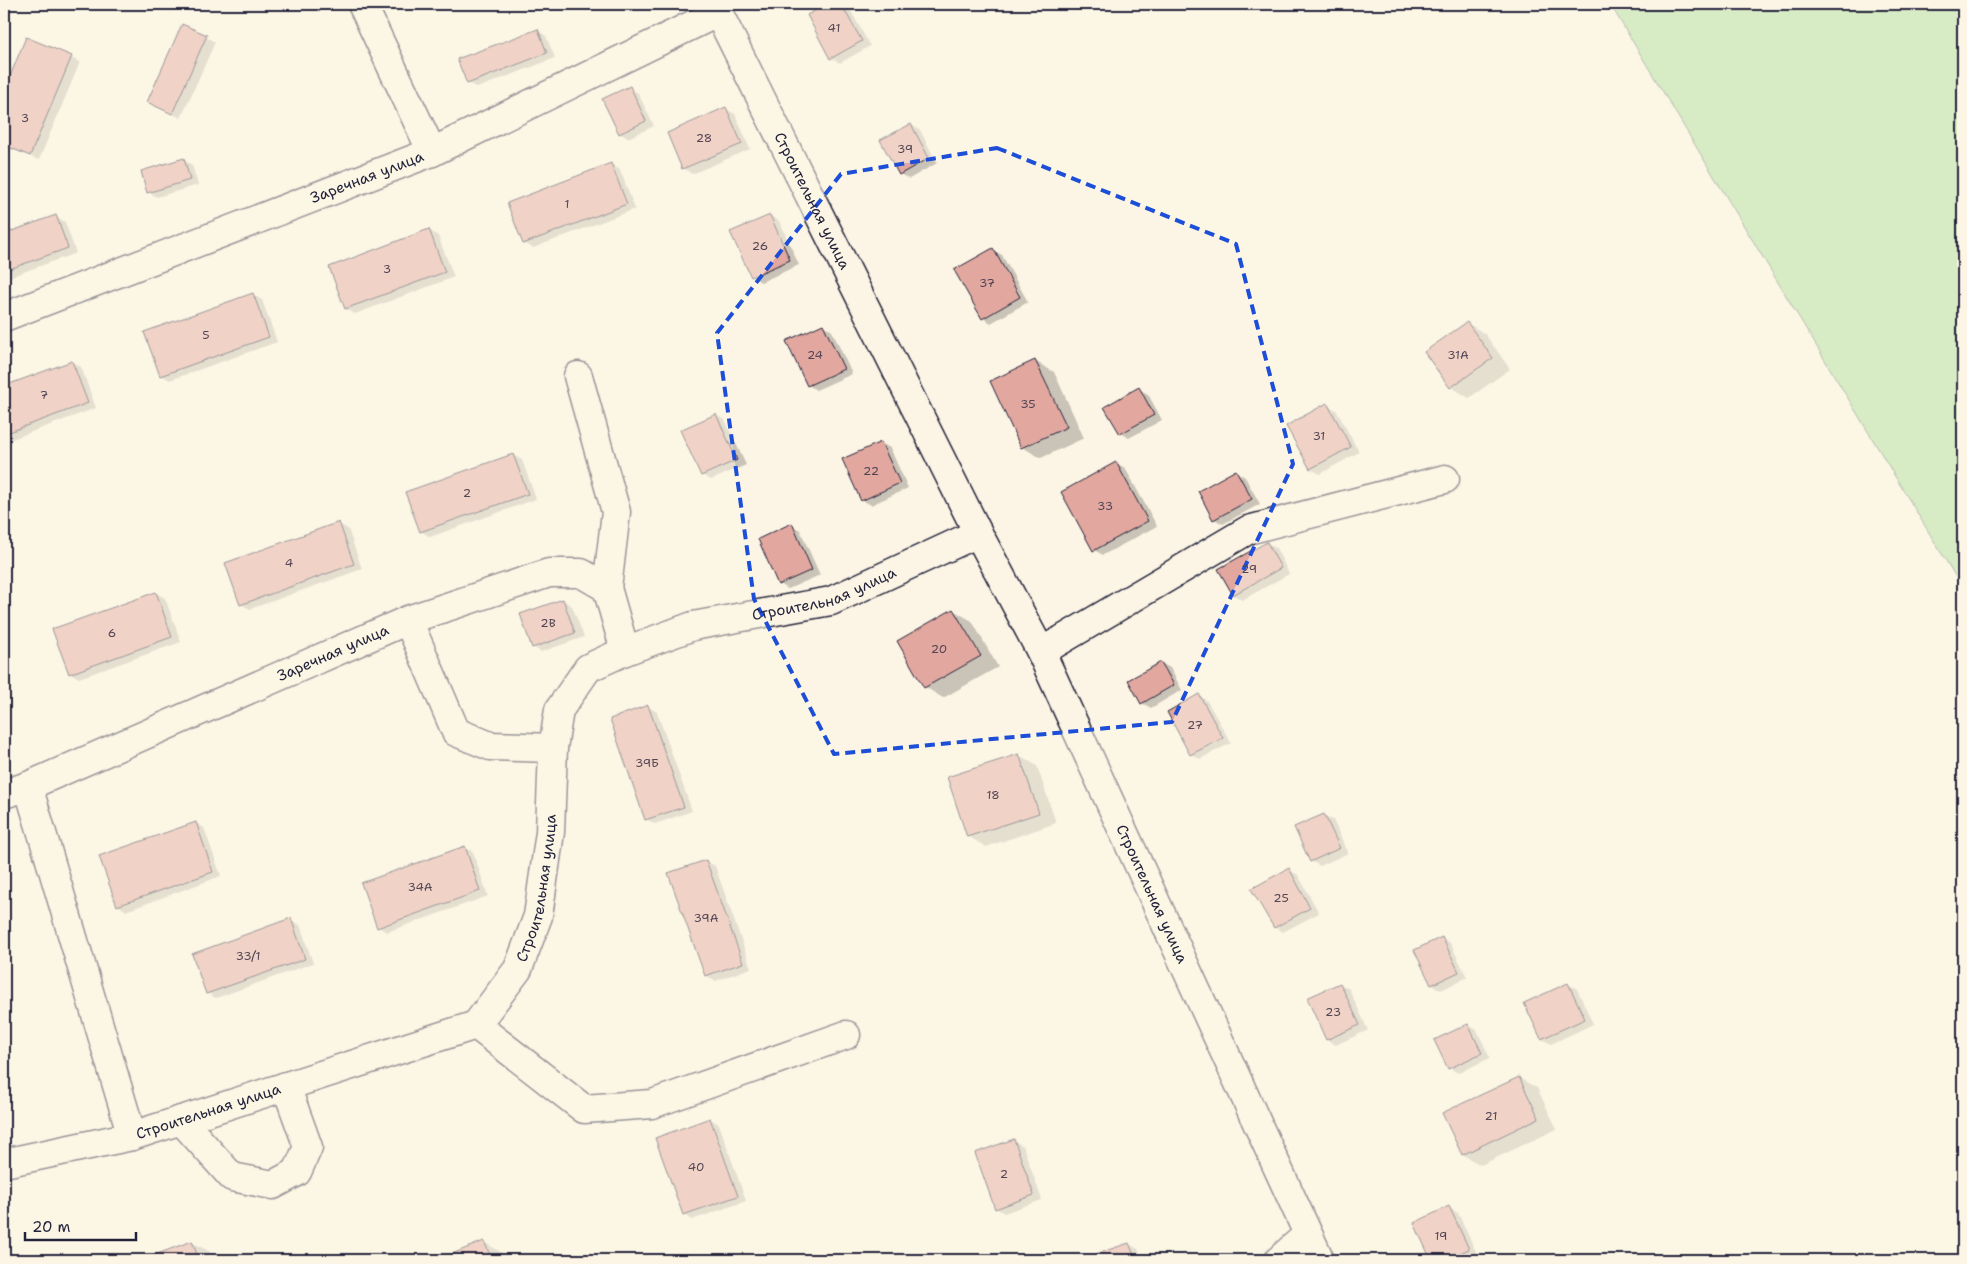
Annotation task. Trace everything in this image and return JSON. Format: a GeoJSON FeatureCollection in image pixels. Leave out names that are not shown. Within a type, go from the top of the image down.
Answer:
{"type":"FeatureCollection","features":[{"type":"Feature","properties":{"kind":"street"},"geometry":{"type":"LineString","coordinates":[[362,4],[432,152]]}},
{"type":"Feature","properties":{"kind":"street","name":"Заречная улица"},"geometry":{"type":"LineString","coordinates":[[4,317],[432,152],[716,8]]}},
{"type":"Feature","properties":{"kind":"street","name":"Строительная улица"},"geometry":{"type":"LineString","coordinates":[[716,8],[978,533],[1041,652],[1320,1260]]}},
{"type":"Feature","properties":{"kind":"street"},"geometry":{"type":"LineString","coordinates":[[578,376],[616,512],[607,588],[625,651]]}},
{"type":"Feature","properties":{"kind":"street"},"geometry":{"type":"LineString","coordinates":[[1041,652],[1248,530],[1445,479]]}},
{"type":"Feature","properties":{"kind":"street","name":"Строительная улица"},"geometry":{"type":"LineString","coordinates":[[4,1163],[132,1136],[476,1026],[518,970],[538,916],[550,832],[553,748],[559,710],[588,668],[625,651],[693,626],[831,601],[978,533]]}},
{"type":"Feature","properties":{"kind":"street","name":"Заречная улица"},"geometry":{"type":"LineString","coordinates":[[16,790],[408,620],[549,573],[581,573],[607,588]]}},
{"type":"Feature","properties":{"kind":"street"},"geometry":{"type":"LineString","coordinates":[[408,620],[456,732],[490,746],[553,748]]}},
{"type":"Feature","properties":{"kind":"street"},"geometry":{"type":"LineString","coordinates":[[16,790],[132,1136]]}},
{"type":"Feature","properties":{"kind":"street"},"geometry":{"type":"LineString","coordinates":[[476,1026],[584,1109],[652,1104],[846,1035]]}},
{"type":"Feature","properties":{"kind":"street"},"geometry":{"type":"LineString","coordinates":[[181,1120],[232,1177],[274,1186],[297,1172],[308,1146],[286,1086]]}},
{"type":"Feature","properties":{"kind":"street"},"geometry":{"type":"LineString","coordinates":[[1279,1260],[1308,1235]]}},
{"type":"Feature","properties":{"kind":"highlighted area"},"geometry":{"type":"Polygon","coordinates":[[[997,148],[1236,244],[1293,464],[1172,722],[834,754],[754,599],[717,333],[841,174],[997,148]]]}},
{"type":"Feature","properties":{"kind":"green space"},"geometry":{"type":"Polygon","coordinates":[[[1610,4],[1963,4],[1963,589],[1610,4]]]}},
{"type":"Feature","properties":{"kind":"building"},"geometry":{"type":"Polygon","coordinates":[[[827,4],[841,4],[862,41],[830,59],[807,15],[827,4]]]}},
{"type":"Feature","properties":{"kind":"building"},"geometry":{"type":"Polygon","coordinates":[[[182,24],[207,35],[172,114],[147,102],[182,24]]]}},
{"type":"Feature","properties":{"kind":"building"},"geometry":{"type":"Polygon","coordinates":[[[538,29],[547,53],[467,84],[457,59],[538,29]]]}},
{"type":"Feature","properties":{"kind":"building"},"geometry":{"type":"Polygon","coordinates":[[[26,37],[72,56],[30,156],[4,145],[4,91],[26,37]]]}},
{"type":"Feature","properties":{"kind":"building"},"geometry":{"type":"Polygon","coordinates":[[[630,86],[646,121],[619,134],[602,99],[630,86]]]}},
{"type":"Feature","properties":{"kind":"building"},"geometry":{"type":"Polygon","coordinates":[[[726,107],[742,144],[682,169],[667,133],[726,107]]]}},
{"type":"Feature","properties":{"kind":"building"},"geometry":{"type":"Polygon","coordinates":[[[911,124],[929,158],[899,175],[880,140],[911,124]]]}},
{"type":"Feature","properties":{"kind":"building"},"geometry":{"type":"Polygon","coordinates":[[[184,158],[190,180],[147,193],[141,171],[184,158]]]}},
{"type":"Feature","properties":{"kind":"building"},"geometry":{"type":"Polygon","coordinates":[[[611,163],[627,204],[523,244],[507,203],[611,163]]]}},
{"type":"Feature","properties":{"kind":"building"},"geometry":{"type":"Polygon","coordinates":[[[56,215],[68,248],[4,271],[4,234],[56,215]]]}},
{"type":"Feature","properties":{"kind":"building"},"geometry":{"type":"Polygon","coordinates":[[[770,215],[790,260],[751,277],[730,232],[770,215]]]}},
{"type":"Feature","properties":{"kind":"building"},"geometry":{"type":"Polygon","coordinates":[[[429,229],[445,272],[345,309],[329,267],[429,229]]]}},
{"type":"Feature","properties":{"kind":"building"},"geometry":{"type":"Polygon","coordinates":[[[993,248],[1020,297],[982,319],[954,270],[993,248]]]}},
{"type":"Feature","properties":{"kind":"building"},"geometry":{"type":"Polygon","coordinates":[[[253,293],[269,337],[160,376],[144,332],[253,293]]]}},
{"type":"Feature","properties":{"kind":"building"},"geometry":{"type":"Polygon","coordinates":[[[1467,322],[1493,358],[1450,388],[1424,352],[1467,322]]]}},
{"type":"Feature","properties":{"kind":"building"},"geometry":{"type":"Polygon","coordinates":[[[823,324],[844,369],[807,386],[786,341],[823,324]]]}},
{"type":"Feature","properties":{"kind":"building"},"geometry":{"type":"Polygon","coordinates":[[[1035,360],[1067,427],[1021,448],[990,381],[1035,360]]]}},
{"type":"Feature","properties":{"kind":"building"},"geometry":{"type":"Polygon","coordinates":[[[72,361],[88,403],[4,434],[4,386],[72,361]]]}},
{"type":"Feature","properties":{"kind":"building"},"geometry":{"type":"Polygon","coordinates":[[[1139,387],[1154,415],[1120,434],[1104,407],[1139,387]]]}},
{"type":"Feature","properties":{"kind":"building"},"geometry":{"type":"Polygon","coordinates":[[[1327,403],[1351,447],[1310,469],[1286,426],[1327,403]]]}},
{"type":"Feature","properties":{"kind":"building"},"geometry":{"type":"Polygon","coordinates":[[[716,414],[737,460],[701,476],[680,430],[716,414]]]}},
{"type":"Feature","properties":{"kind":"building"},"geometry":{"type":"Polygon","coordinates":[[[881,442],[900,483],[861,501],[842,459],[881,442]]]}},
{"type":"Feature","properties":{"kind":"building"},"geometry":{"type":"Polygon","coordinates":[[[513,454],[528,494],[420,532],[405,492],[513,454]]]}},
{"type":"Feature","properties":{"kind":"building"},"geometry":{"type":"Polygon","coordinates":[[[1116,462],[1148,521],[1093,551],[1061,492],[1116,462]]]}},
{"type":"Feature","properties":{"kind":"building"},"geometry":{"type":"Polygon","coordinates":[[[1236,470],[1252,499],[1213,520],[1198,491],[1236,470]]]}},
{"type":"Feature","properties":{"kind":"building"},"geometry":{"type":"Polygon","coordinates":[[[339,522],[354,564],[240,605],[225,563],[339,522]]]}},
{"type":"Feature","properties":{"kind":"building"},"geometry":{"type":"Polygon","coordinates":[[[792,523],[812,570],[778,585],[758,539],[792,523]]]}},
{"type":"Feature","properties":{"kind":"building"},"geometry":{"type":"Polygon","coordinates":[[[1267,542],[1281,568],[1233,595],[1218,569],[1267,542]]]}},
{"type":"Feature","properties":{"kind":"building"},"geometry":{"type":"Polygon","coordinates":[[[156,592],[172,637],[69,674],[52,629],[156,592]]]}},
{"type":"Feature","properties":{"kind":"building"},"geometry":{"type":"Polygon","coordinates":[[[563,599],[575,633],[532,648],[520,614],[563,599]]]}},
{"type":"Feature","properties":{"kind":"building"},"geometry":{"type":"Polygon","coordinates":[[[953,609],[981,656],[924,688],[897,641],[953,609]]]}},
{"type":"Feature","properties":{"kind":"building"},"geometry":{"type":"Polygon","coordinates":[[[1161,662],[1174,685],[1141,704],[1128,680],[1161,662]]]}},
{"type":"Feature","properties":{"kind":"building"},"geometry":{"type":"Polygon","coordinates":[[[1199,694],[1223,738],[1190,755],[1167,712],[1199,694]]]}},
{"type":"Feature","properties":{"kind":"building"},"geometry":{"type":"Polygon","coordinates":[[[648,705],[684,807],[645,820],[610,719],[648,705]]]}},
{"type":"Feature","properties":{"kind":"building"},"geometry":{"type":"Polygon","coordinates":[[[1019,754],[1039,813],[967,837],[947,777],[1019,754]]]}},
{"type":"Feature","properties":{"kind":"building"},"geometry":{"type":"Polygon","coordinates":[[[1324,814],[1340,848],[1310,862],[1294,827],[1324,814]]]}},
{"type":"Feature","properties":{"kind":"building"},"geometry":{"type":"Polygon","coordinates":[[[196,822],[213,872],[117,906],[99,856],[196,822]]]}},
{"type":"Feature","properties":{"kind":"building"},"geometry":{"type":"Polygon","coordinates":[[[465,846],[480,891],[377,928],[361,883],[465,846]]]}},
{"type":"Feature","properties":{"kind":"building"},"geometry":{"type":"Polygon","coordinates":[[[706,860],[743,963],[705,976],[668,873],[706,860]]]}},
{"type":"Feature","properties":{"kind":"building"},"geometry":{"type":"Polygon","coordinates":[[[1289,868],[1310,908],[1274,928],[1251,889],[1289,868]]]}},
{"type":"Feature","properties":{"kind":"building"},"geometry":{"type":"Polygon","coordinates":[[[291,918],[305,959],[206,994],[192,954],[291,918]]]}},
{"type":"Feature","properties":{"kind":"building"},"geometry":{"type":"Polygon","coordinates":[[[1442,937],[1459,972],[1431,985],[1414,950],[1442,937]]]}},
{"type":"Feature","properties":{"kind":"building"},"geometry":{"type":"Polygon","coordinates":[[[1340,983],[1360,1025],[1326,1040],[1307,998],[1340,983]]]}},
{"type":"Feature","properties":{"kind":"building"},"geometry":{"type":"Polygon","coordinates":[[[1568,983],[1585,1019],[1541,1039],[1524,1003],[1568,983]]]}},
{"type":"Feature","properties":{"kind":"building"},"geometry":{"type":"Polygon","coordinates":[[[1468,1024],[1482,1053],[1448,1069],[1434,1040],[1468,1024]]]}},
{"type":"Feature","properties":{"kind":"building"},"geometry":{"type":"Polygon","coordinates":[[[1519,1077],[1539,1118],[1462,1155],[1442,1113],[1519,1077]]]}},
{"type":"Feature","properties":{"kind":"building"},"geometry":{"type":"Polygon","coordinates":[[[710,1118],[738,1196],[683,1215],[655,1138],[710,1118]]]}},
{"type":"Feature","properties":{"kind":"building"},"geometry":{"type":"Polygon","coordinates":[[[1014,1139],[1034,1195],[995,1209],[975,1153],[1014,1139]]]}},
{"type":"Feature","properties":{"kind":"building"},"geometry":{"type":"Polygon","coordinates":[[[1449,1206],[1469,1249],[1445,1260],[1431,1260],[1414,1223],[1449,1206]]]}},
{"type":"Feature","properties":{"kind":"building"},"geometry":{"type":"Polygon","coordinates":[[[192,1241],[199,1260],[141,1260],[192,1241]]]}},
{"type":"Feature","properties":{"kind":"building"},"geometry":{"type":"Polygon","coordinates":[[[484,1241],[492,1260],[437,1260],[484,1241]]]}},
{"type":"Feature","properties":{"kind":"building"},"geometry":{"type":"Polygon","coordinates":[[[1129,1243],[1136,1260],[1099,1260],[1096,1254],[1129,1243]]]}}]}
